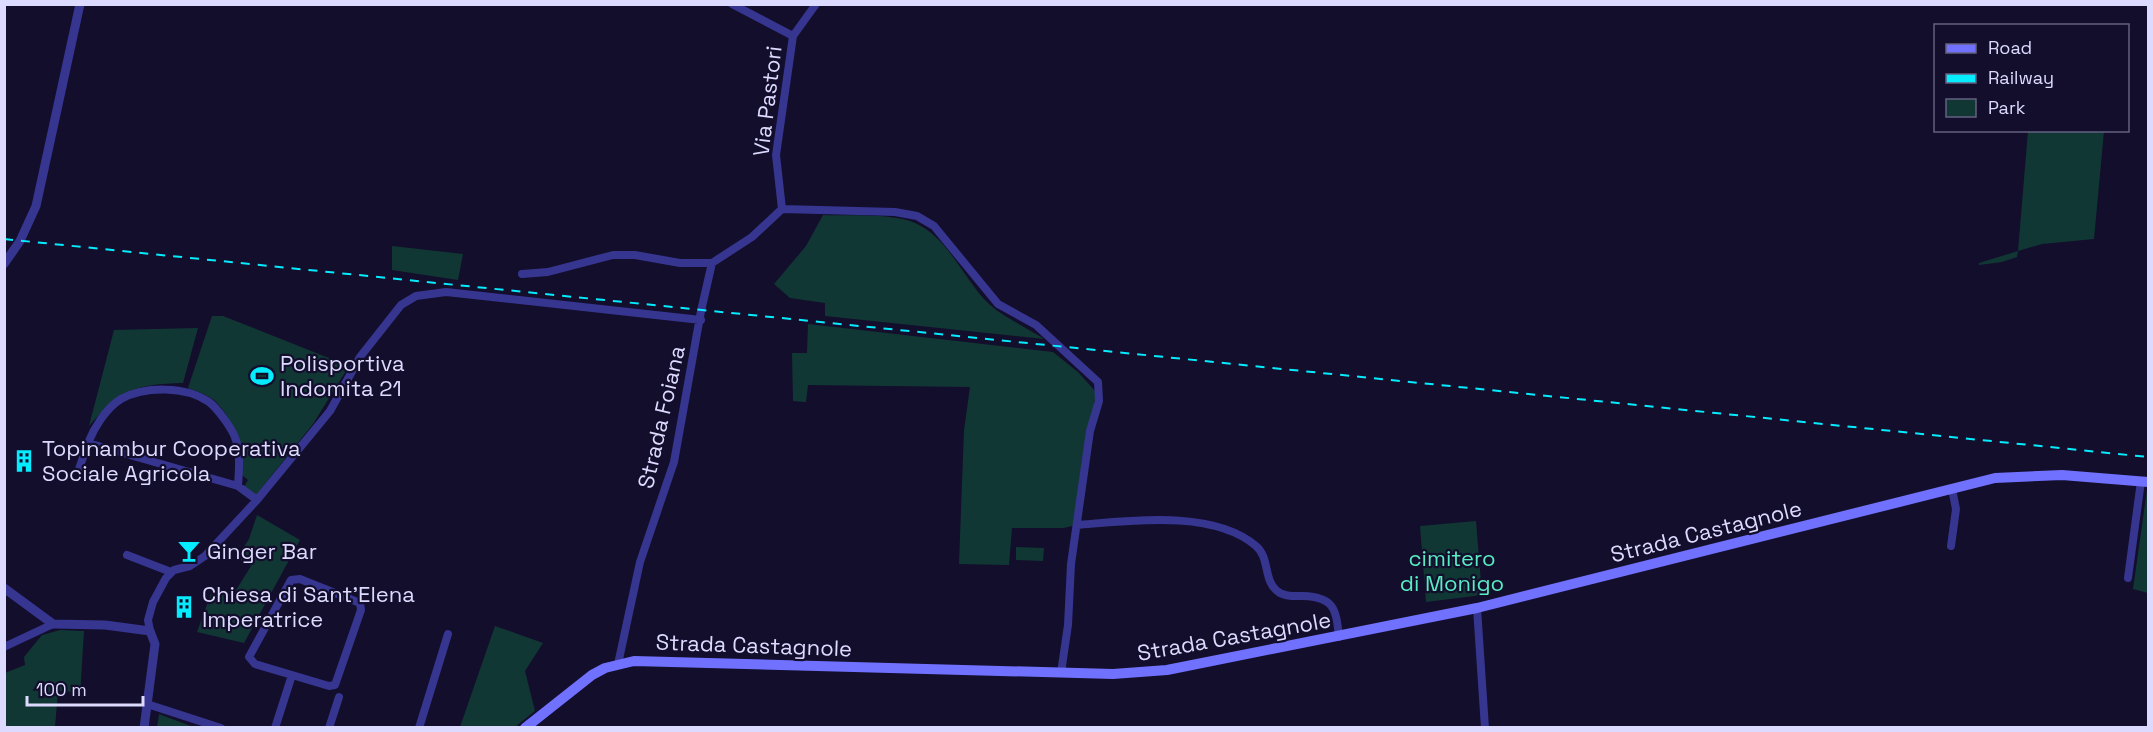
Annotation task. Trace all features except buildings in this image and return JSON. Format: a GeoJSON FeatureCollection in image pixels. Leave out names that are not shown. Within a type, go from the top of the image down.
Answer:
{"type":"FeatureCollection","features":[{"type":"Feature","properties":{"kind":"main road","name":"Strada Castagnole"},"geometry":{"type":"LineString","coordinates":[[525,728],[578,685],[618,664],[654,661],[1061,673],[1151,673],[1477,608],[1995,478],[2034,474],[2145,481]]}},
{"type":"Feature","properties":{"kind":"street"},"geometry":{"type":"LineString","coordinates":[[4,264],[20,241],[36,206],[80,4]]}},
{"type":"Feature","properties":{"kind":"street"},"geometry":{"type":"LineString","coordinates":[[732,4],[793,36]]}},
{"type":"Feature","properties":{"kind":"street","name":"Via Pastori"},"geometry":{"type":"LineString","coordinates":[[782,209],[776,155],[793,36],[816,4]]}},
{"type":"Feature","properties":{"kind":"street"},"geometry":{"type":"LineString","coordinates":[[522,274],[548,272],[613,255],[635,255],[680,263],[712,263],[752,237],[782,209],[895,212],[917,216],[934,226],[998,304],[1036,325],[1065,355],[1092,375],[1100,391],[1090,431],[1061,673]]}},
{"type":"Feature","properties":{"kind":"street","name":"Strada Foiana"},"geometry":{"type":"LineString","coordinates":[[618,664],[640,562],[674,462],[712,263]]}},
{"type":"Feature","properties":{"kind":"street"},"geometry":{"type":"LineString","coordinates":[[127,555],[171,572],[190,566],[205,556],[257,500],[330,411],[360,357],[401,305],[416,296],[446,292],[701,320]]}},
{"type":"Feature","properties":{"kind":"street"},"geometry":{"type":"LineString","coordinates":[[80,469],[95,426],[119,400],[146,389],[183,392],[210,402],[235,435],[239,462],[238,486]]}},
{"type":"Feature","properties":{"kind":"street"},"geometry":{"type":"LineString","coordinates":[[88,443],[238,486],[257,500]]}},
{"type":"Feature","properties":{"kind":"street"},"geometry":{"type":"LineString","coordinates":[[2128,578],[2145,481]]}},
{"type":"Feature","properties":{"kind":"street"},"geometry":{"type":"LineString","coordinates":[[1951,546],[1956,509],[1952,489]]}},
{"type":"Feature","properties":{"kind":"street"},"geometry":{"type":"LineString","coordinates":[[1077,525],[1176,519],[1237,535],[1249,541],[1262,553],[1269,582],[1277,591],[1289,596],[1317,597],[1331,604],[1336,613],[1339,637]]}},
{"type":"Feature","properties":{"kind":"street"},"geometry":{"type":"LineString","coordinates":[[144,728],[155,644],[148,620],[153,602],[171,572]]}},
{"type":"Feature","properties":{"kind":"street"},"geometry":{"type":"LineString","coordinates":[[300,579],[360,603],[361,610],[335,685],[329,686],[292,675],[255,664],[249,657],[291,580],[300,579]]}},
{"type":"Feature","properties":{"kind":"street"},"geometry":{"type":"LineString","coordinates":[[4,588],[53,624]]}},
{"type":"Feature","properties":{"kind":"street"},"geometry":{"type":"LineString","coordinates":[[1477,608],[1485,728]]}},
{"type":"Feature","properties":{"kind":"street"},"geometry":{"type":"LineString","coordinates":[[4,647],[53,624],[105,625],[150,631]]}},
{"type":"Feature","properties":{"kind":"street"},"geometry":{"type":"LineString","coordinates":[[419,728],[448,634]]}},
{"type":"Feature","properties":{"kind":"street"},"geometry":{"type":"LineString","coordinates":[[275,728],[292,675]]}},
{"type":"Feature","properties":{"kind":"street"},"geometry":{"type":"LineString","coordinates":[[329,728],[339,697]]}},
{"type":"Feature","properties":{"kind":"street"},"geometry":{"type":"LineString","coordinates":[[147,704],[221,728]]}},
{"type":"Feature","properties":{"kind":"green space"},"geometry":{"type":"Polygon","coordinates":[[[2028,132],[2104,132],[2094,239],[2042,244],[2018,251],[2028,132]]]}},
{"type":"Feature","properties":{"kind":"green space"},"geometry":{"type":"Polygon","coordinates":[[[823,215],[895,218],[915,223],[937,238],[989,304],[1044,339],[825,316],[825,303],[790,298],[774,284],[806,246],[823,215]]]}},
{"type":"Feature","properties":{"kind":"green space"},"geometry":{"type":"Polygon","coordinates":[[[392,246],[463,254],[458,280],[392,270],[392,246]]]}},
{"type":"Feature","properties":{"kind":"green space"},"geometry":{"type":"Polygon","coordinates":[[[2018,251],[2017,257],[2002,262],[1979,265],[1979,263],[2018,251]]]}},
{"type":"Feature","properties":{"kind":"green space","name":"Polisportiva Indomita 21"},"geometry":{"type":"Polygon","coordinates":[[[212,316],[223,316],[349,366],[313,424],[256,495],[244,487],[248,480],[242,475],[239,445],[227,416],[214,400],[188,388],[212,316]]]}},
{"type":"Feature","properties":{"kind":"green space"},"geometry":{"type":"Polygon","coordinates":[[[808,324],[1053,352],[1078,372],[1096,392],[1077,525],[1063,528],[1012,528],[1009,565],[959,564],[964,430],[970,387],[808,385],[806,402],[793,401],[792,353],[807,353],[808,324]]]}},
{"type":"Feature","properties":{"kind":"green space"},"geometry":{"type":"Polygon","coordinates":[[[198,328],[183,383],[153,385],[130,391],[110,404],[89,426],[114,330],[198,328]]]}},
{"type":"Feature","properties":{"kind":"green space"},"geometry":{"type":"Polygon","coordinates":[[[2148,490],[2148,593],[2133,589],[2148,490]]]}},
{"type":"Feature","properties":{"kind":"green space"},"geometry":{"type":"Polygon","coordinates":[[[257,515],[300,540],[244,643],[197,632],[213,588],[230,600],[251,566],[237,558],[249,539],[257,515]]]}},
{"type":"Feature","properties":{"kind":"green space","name":"cimitero di Monigo"},"geometry":{"type":"Polygon","coordinates":[[[1476,521],[1482,595],[1426,602],[1420,526],[1476,521]]]}},
{"type":"Feature","properties":{"kind":"green space"},"geometry":{"type":"Polygon","coordinates":[[[1016,547],[1044,548],[1043,561],[1016,560],[1016,547]]]}},
{"type":"Feature","properties":{"kind":"green space"},"geometry":{"type":"Polygon","coordinates":[[[495,626],[543,643],[525,671],[535,711],[515,727],[460,727],[495,626]]]}},
{"type":"Feature","properties":{"kind":"green space"},"geometry":{"type":"Polygon","coordinates":[[[60,630],[84,631],[80,696],[73,692],[58,691],[55,727],[5,727],[5,673],[25,665],[24,657],[42,635],[60,630]]]}},
{"type":"Feature","properties":{"kind":"green space"},"geometry":{"type":"Polygon","coordinates":[[[159,714],[193,727],[157,727],[159,714]]]}},
{"type":"Feature","properties":{"kind":"railway"},"geometry":{"type":"LineString","coordinates":[[4,239],[2148,457]]}},
{"type":"Feature","properties":{"kind":"place","name":"Polisportiva Indomita 21"},"geometry":{"type":"Point","coordinates":[262,376]}},
{"type":"Feature","properties":{"kind":"place","name":"Topinambur Cooperativa Sociale Agricola"},"geometry":{"type":"Point","coordinates":[24,461]}},
{"type":"Feature","properties":{"kind":"place","name":"Ginger Bar"},"geometry":{"type":"Point","coordinates":[189,551]}},
{"type":"Feature","properties":{"kind":"place","name":"Chiesa di Sant'Elena Imperatrice"},"geometry":{"type":"Point","coordinates":[184,607]}}]}
